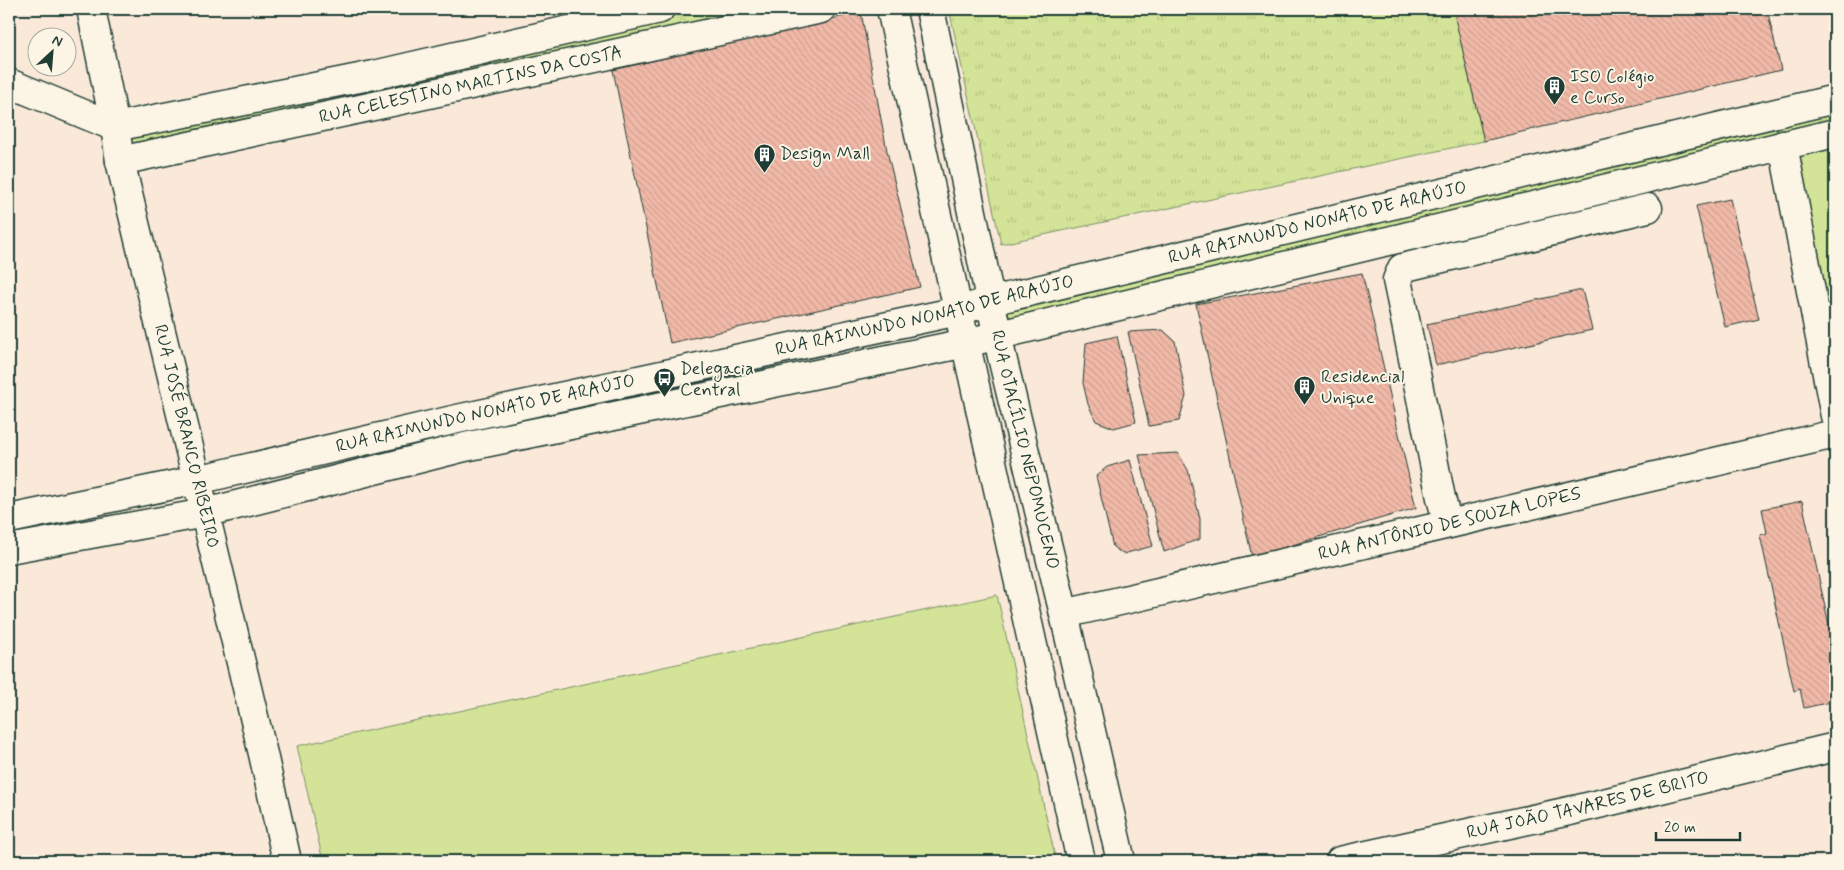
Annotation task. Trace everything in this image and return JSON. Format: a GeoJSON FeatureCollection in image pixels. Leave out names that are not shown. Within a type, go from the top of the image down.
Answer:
{"type":"FeatureCollection","features":[{"type":"Feature","properties":{"kind":"street","name":"RUA JOSÉ BRANCO RIBEIRO"},"geometry":{"type":"LineString","coordinates":[[91,9],[120,161],[287,861]]}},
{"type":"Feature","properties":{"kind":"street","name":"RUA CELESTINO MARTINS DA COSTA"},"geometry":{"type":"LineString","coordinates":[[115,127],[374,75],[660,9]]}},
{"type":"Feature","properties":{"kind":"street","name":"RUA CELESTINO MARTINS DA COSTA"},"geometry":{"type":"LineString","coordinates":[[120,161],[821,9]]}},
{"type":"Feature","properties":{"kind":"street","name":"RUA OTACÍLIO NEPOMUCENO"},"geometry":{"type":"LineString","coordinates":[[891,9],[1081,861]]}},
{"type":"Feature","properties":{"kind":"street","name":"RUA OTACÍLIO NEPOMUCENO"},"geometry":{"type":"LineString","coordinates":[[930,9],[1013,404],[1121,861]]}},
{"type":"Feature","properties":{"kind":"street"},"geometry":{"type":"LineString","coordinates":[[374,75],[384,104]]}},
{"type":"Feature","properties":{"kind":"street"},"geometry":{"type":"LineString","coordinates":[[9,83],[115,127]]}},
{"type":"Feature","properties":{"kind":"street","name":"RUA RAIMUNDO NONATO DE ARAÚJO"},"geometry":{"type":"LineString","coordinates":[[9,519],[197,480],[457,419],[958,311],[991,301],[1835,99]]}},
{"type":"Feature","properties":{"kind":"street","name":"RUA RAIMUNDO NONATO DE ARAÚJO"},"geometry":{"type":"LineString","coordinates":[[9,549],[205,513],[465,447],[966,342],[1835,133]]}},
{"type":"Feature","properties":{"kind":"street"},"geometry":{"type":"LineString","coordinates":[[1783,145],[1835,416]]}},
{"type":"Feature","properties":{"kind":"street","name":"RUA ANTÔNIO DE SOUZA LOPES"},"geometry":{"type":"LineString","coordinates":[[1448,524],[1441,498],[1397,280],[1402,268],[1648,208]]}},
{"type":"Feature","properties":{"kind":"street","name":"RUA ANTÔNIO DE SOUZA LOPES"},"geometry":{"type":"LineString","coordinates":[[1064,614],[1835,434]]}},
{"type":"Feature","properties":{"kind":"street","name":"RUA JOÃO TAVARES DE BRITO"},"geometry":{"type":"LineString","coordinates":[[1340,861],[1574,810],[1835,747]]}},
{"type":"Feature","properties":{"kind":"green space"},"geometry":{"type":"Polygon","coordinates":[[[689,9],[789,9],[389,97],[382,79],[689,9]]]}},
{"type":"Feature","properties":{"kind":"green space"},"geometry":{"type":"Polygon","coordinates":[[[949,9],[1453,9],[1484,141],[1001,244],[949,9]]]}},
{"type":"Feature","properties":{"kind":"green space"},"geometry":{"type":"Polygon","coordinates":[[[368,83],[374,100],[128,152],[126,135],[368,83]]]}},
{"type":"Feature","properties":{"kind":"green space"},"geometry":{"type":"Polygon","coordinates":[[[1835,103],[1835,126],[1003,319],[1002,303],[1835,103]]]}},
{"type":"Feature","properties":{"kind":"green space"},"geometry":{"type":"Polygon","coordinates":[[[1835,139],[1835,345],[1794,148],[1835,139]]]}},
{"type":"Feature","properties":{"kind":"green space"},"geometry":{"type":"Polygon","coordinates":[[[997,595],[1056,861],[323,861],[297,746],[997,595]]]}},
{"type":"Feature","properties":{"kind":"building","name":"ISO Colégio e Curso"},"geometry":{"type":"Polygon","coordinates":[[[1453,9],[1767,9],[1781,70],[1484,141],[1453,9]]]}},
{"type":"Feature","properties":{"kind":"building","name":"Design Mall"},"geometry":{"type":"Polygon","coordinates":[[[861,12],[887,151],[920,287],[670,343],[613,70],[861,12]]]}},
{"type":"Feature","properties":{"kind":"building"},"geometry":{"type":"Polygon","coordinates":[[[1730,199],[1759,319],[1725,327],[1696,206],[1730,199]]]}},
{"type":"Feature","properties":{"kind":"building","name":"Residencial Unique"},"geometry":{"type":"Polygon","coordinates":[[[1362,273],[1416,508],[1252,557],[1196,304],[1362,273]]]}},
{"type":"Feature","properties":{"kind":"building"},"geometry":{"type":"Polygon","coordinates":[[[1582,290],[1592,330],[1436,365],[1427,324],[1582,290]]]}},
{"type":"Feature","properties":{"kind":"building"},"geometry":{"type":"Polygon","coordinates":[[[1163,330],[1175,341],[1186,396],[1179,421],[1149,426],[1128,332],[1163,330]]]}},
{"type":"Feature","properties":{"kind":"building"},"geometry":{"type":"Polygon","coordinates":[[[1117,336],[1136,422],[1114,428],[1096,421],[1088,404],[1083,383],[1086,343],[1117,336]]]}},
{"type":"Feature","properties":{"kind":"building"},"geometry":{"type":"Polygon","coordinates":[[[1178,453],[1188,470],[1200,519],[1200,539],[1164,552],[1139,455],[1178,453]]]}},
{"type":"Feature","properties":{"kind":"building"},"geometry":{"type":"Polygon","coordinates":[[[1130,460],[1153,546],[1123,554],[1113,547],[1096,476],[1107,467],[1130,460]]]}},
{"type":"Feature","properties":{"kind":"building"},"geometry":{"type":"Polygon","coordinates":[[[1802,501],[1835,652],[1835,701],[1804,708],[1800,689],[1794,691],[1760,535],[1767,533],[1762,509],[1802,501]]]}},
{"type":"Feature","properties":{"kind":"place","name":"ISO Colégio e Curso"},"geometry":{"type":"Point","coordinates":[1554,106]}},
{"type":"Feature","properties":{"kind":"place","name":"Design Mall"},"geometry":{"type":"Point","coordinates":[764,173]}},
{"type":"Feature","properties":{"kind":"place","name":"Delegacia Central"},"geometry":{"type":"Point","coordinates":[664,398]}},
{"type":"Feature","properties":{"kind":"place","name":"Residencial Unique"},"geometry":{"type":"Point","coordinates":[1305,406]}}]}
